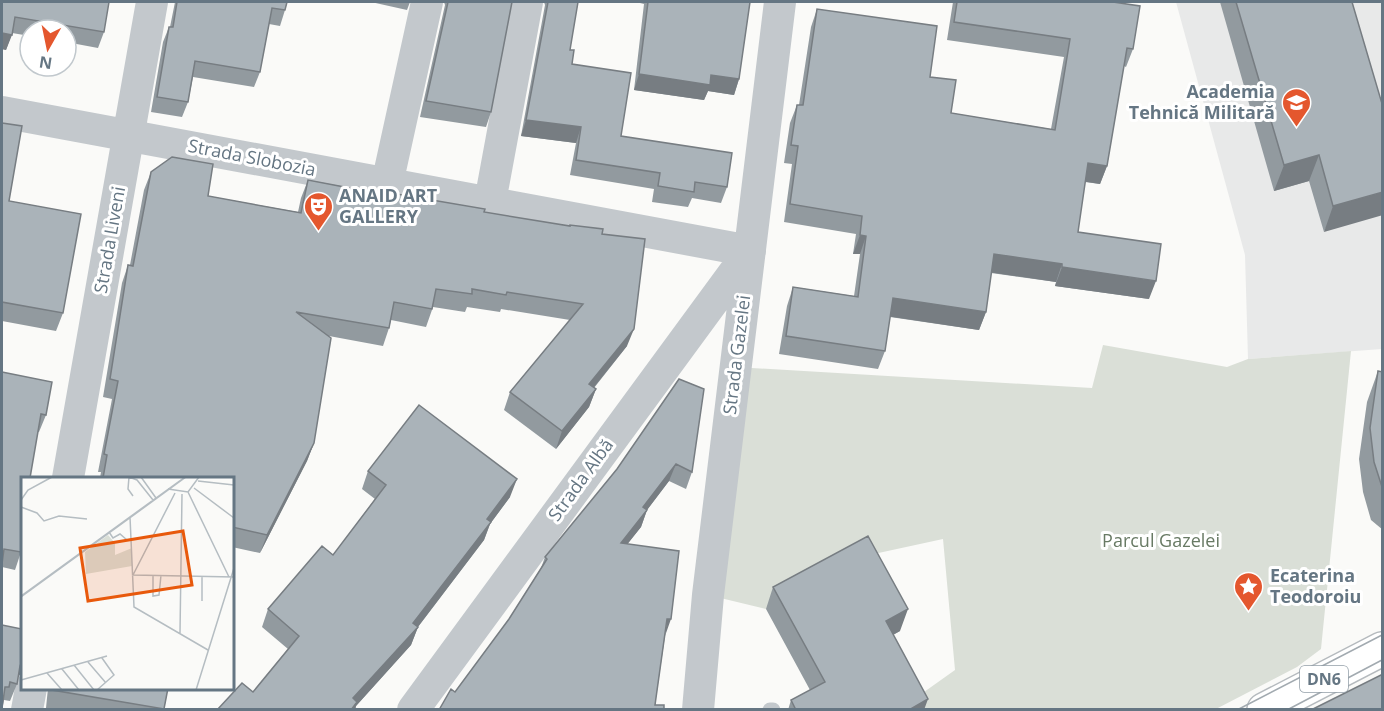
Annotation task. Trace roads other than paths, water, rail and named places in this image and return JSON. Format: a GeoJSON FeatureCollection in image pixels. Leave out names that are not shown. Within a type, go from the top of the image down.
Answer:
{"type":"FeatureCollection","features":[{"type":"Feature","properties":{"kind":"main road","name":"DN6"},"geometry":{"type":"LineString","coordinates":[[1264,710],[1383,649]]}},
{"type":"Feature","properties":{"kind":"street","name":"Strada Liveni"},"geometry":{"type":"LineString","coordinates":[[68,477],[152,2]]}},
{"type":"Feature","properties":{"kind":"street"},"geometry":{"type":"LineString","coordinates":[[387,184],[427,2]]}},
{"type":"Feature","properties":{"kind":"street"},"geometry":{"type":"LineString","coordinates":[[490,202],[527,2]]}},
{"type":"Feature","properties":{"kind":"street","name":"Strada Gazelei"},"geometry":{"type":"LineString","coordinates":[[698,710],[708,595],[780,2]]}},
{"type":"Feature","properties":{"kind":"street","name":"Strada Slobozia"},"geometry":{"type":"LineString","coordinates":[[2,112],[750,251]]}},
{"type":"Feature","properties":{"kind":"street","name":"Strada Albă"},"geometry":{"type":"LineString","coordinates":[[413,710],[750,251]]}},
{"type":"Feature","properties":{"kind":"street"},"geometry":{"type":"LineString","coordinates":[[27,710],[31,690]]}},
{"type":"Feature","properties":{"kind":"tram line"},"geometry":{"type":"LineString","coordinates":[[1237,710],[1382,635]]}},
{"type":"Feature","properties":{"kind":"tram line"},"geometry":{"type":"LineString","coordinates":[[1287,710],[1382,660]]}},
{"type":"Feature","properties":{"kind":"place","name":"Academia Tehnică Militară"},"geometry":{"type":"Point","coordinates":[1296,128]}},
{"type":"Feature","properties":{"kind":"place","name":"ANAID ART GALLERY"},"geometry":{"type":"Point","coordinates":[318,232]}},
{"type":"Feature","properties":{"kind":"place","name":"Ecaterina Teodoroiu"},"geometry":{"type":"Point","coordinates":[1249,612]}},
{"type":"Feature","properties":{"kind":"park label","name":"Parcul Gazelei"},"geometry":{"type":"Point","coordinates":[1161,541]}}]}
